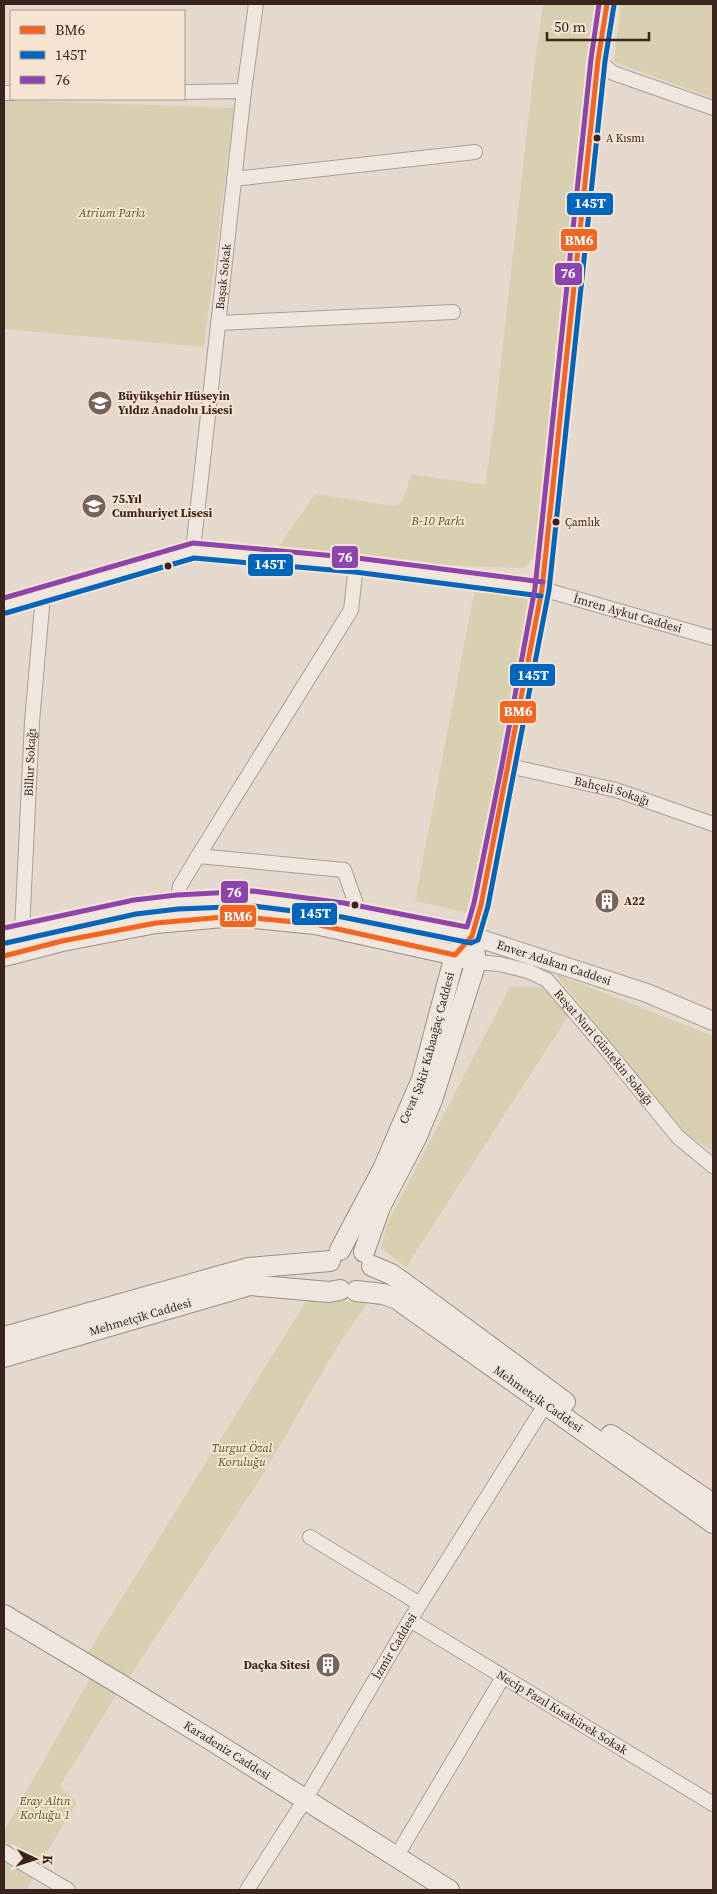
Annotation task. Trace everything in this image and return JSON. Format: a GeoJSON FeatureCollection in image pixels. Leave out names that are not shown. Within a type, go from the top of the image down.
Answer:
{"type":"FeatureCollection","features":[{"type":"Feature","properties":{"kind":"main road","name":"Enver Adakan Caddesi"},"geometry":{"type":"LineString","coordinates":[[13,933],[135,907],[177,902],[253,898],[334,909],[472,936]]}},
{"type":"Feature","properties":{"kind":"main road"},"geometry":{"type":"LineString","coordinates":[[4,956],[156,923],[235,916],[315,924],[455,955],[476,962]]}},
{"type":"Feature","properties":{"kind":"main road","name":"Cevat Şakir Kabaağaç Caddesi"},"geometry":{"type":"LineString","coordinates":[[335,1256],[383,1169],[422,1079],[455,955],[472,936]]}},
{"type":"Feature","properties":{"kind":"main road","name":"Cevat Şakir Kabaağaç Caddesi"},"geometry":{"type":"LineString","coordinates":[[368,1259],[380,1207],[416,1138],[432,1100],[476,962],[472,936]]}},
{"type":"Feature","properties":{"kind":"main road"},"geometry":{"type":"LineString","coordinates":[[352,1248],[368,1259],[370,1278],[367,1284],[348,1291],[332,1283],[329,1276],[335,1256],[352,1248]]}},
{"type":"Feature","properties":{"kind":"main road","name":"Mehmetçik Caddesi"},"geometry":{"type":"LineString","coordinates":[[4,1337],[248,1268],[335,1256]]}},
{"type":"Feature","properties":{"kind":"main road","name":"Mehmetçik Caddesi"},"geometry":{"type":"LineString","coordinates":[[368,1259],[404,1283],[549,1399],[713,1523]]}},
{"type":"Feature","properties":{"kind":"main road","name":"Mehmetçik Caddesi"},"geometry":{"type":"LineString","coordinates":[[4,1358],[250,1286],[383,1294],[397,1298],[549,1399],[713,1504]]}},
{"type":"Feature","properties":{"kind":"main road","name":"Karadeniz Caddesi"},"geometry":{"type":"LineString","coordinates":[[4,1615],[118,1682],[306,1798],[449,1890]]}},
{"type":"Feature","properties":{"kind":"street","name":"Başak Sokak"},"geometry":{"type":"LineString","coordinates":[[193,550],[244,91],[256,4]]}},
{"type":"Feature","properties":{"kind":"street"},"geometry":{"type":"LineString","coordinates":[[472,936],[509,766],[542,589],[598,60],[607,4]]}},
{"type":"Feature","properties":{"kind":"street"},"geometry":{"type":"LineString","coordinates":[[598,60],[613,73],[713,108]]}},
{"type":"Feature","properties":{"kind":"street"},"geometry":{"type":"LineString","coordinates":[[185,92],[244,91]]}},
{"type":"Feature","properties":{"kind":"street"},"geometry":{"type":"LineString","coordinates":[[234,179],[475,152]]}},
{"type":"Feature","properties":{"kind":"street"},"geometry":{"type":"LineString","coordinates":[[218,323],[453,312]]}},
{"type":"Feature","properties":{"kind":"street"},"geometry":{"type":"LineString","coordinates":[[4,606],[193,550],[356,565],[542,589]]}},
{"type":"Feature","properties":{"kind":"street"},"geometry":{"type":"LineString","coordinates":[[177,902],[180,886],[350,610],[356,565]]}},
{"type":"Feature","properties":{"kind":"street","name":"İmren Aykut Caddesi"},"geometry":{"type":"LineString","coordinates":[[542,589],[713,638]]}},
{"type":"Feature","properties":{"kind":"street","name":"Billur Sokağı"},"geometry":{"type":"LineString","coordinates":[[13,933],[43,595]]}},
{"type":"Feature","properties":{"kind":"street","name":"Bahçeli Sokağı"},"geometry":{"type":"LineString","coordinates":[[509,766],[616,790],[713,824]]}},
{"type":"Feature","properties":{"kind":"street"},"geometry":{"type":"LineString","coordinates":[[198,856],[344,870],[360,915]]}},
{"type":"Feature","properties":{"kind":"street","name":"Enver Adakan Caddesi"},"geometry":{"type":"LineString","coordinates":[[472,936],[647,993],[713,1021]]}},
{"type":"Feature","properties":{"kind":"street","name":"Reşat Nuri Güntekin Sokağı"},"geometry":{"type":"LineString","coordinates":[[476,962],[499,964],[528,971],[547,980],[678,1137],[713,1166]]}},
{"type":"Feature","properties":{"kind":"street","name":"İzmir Caddesi"},"geometry":{"type":"LineString","coordinates":[[247,1890],[306,1798],[410,1620],[549,1399]]}},
{"type":"Feature","properties":{"kind":"street"},"geometry":{"type":"LineString","coordinates":[[310,1537],[420,1604]]}},
{"type":"Feature","properties":{"kind":"street","name":"Necip Fazıl Kısakürek Sokak"},"geometry":{"type":"LineString","coordinates":[[410,1620],[713,1804]]}},
{"type":"Feature","properties":{"kind":"street"},"geometry":{"type":"LineString","coordinates":[[396,1857],[503,1677]]}},
{"type":"Feature","properties":{"kind":"street"},"geometry":{"type":"LineString","coordinates":[[4,1852],[68,1890]]}},
{"type":"Feature","properties":{"kind":"green space","name":"B-10 Parkı"},"geometry":{"type":"Polygon","coordinates":[[[543,4],[598,4],[583,112],[536,555],[524,568],[443,565],[279,546],[315,494],[394,506],[402,502],[412,474],[485,485],[494,424],[543,4]]]}},
{"type":"Feature","properties":{"kind":"green space"},"geometry":{"type":"Polygon","coordinates":[[[621,4],[713,4],[713,98],[614,62],[621,4]]]}},
{"type":"Feature","properties":{"kind":"green space","name":"Atrium Parkı"},"geometry":{"type":"Polygon","coordinates":[[[4,100],[234,108],[204,347],[4,329],[4,100]]]}},
{"type":"Feature","properties":{"kind":"green space"},"geometry":{"type":"Polygon","coordinates":[[[475,588],[536,599],[468,913],[415,901],[475,588]]]}},
{"type":"Feature","properties":{"kind":"green space"},"geometry":{"type":"Polygon","coordinates":[[[556,974],[713,1036],[713,1151],[676,1128],[556,974]]]}},
{"type":"Feature","properties":{"kind":"green space"},"geometry":{"type":"Polygon","coordinates":[[[510,987],[541,987],[569,1015],[406,1267],[381,1248],[387,1224],[510,987]]]}},
{"type":"Feature","properties":{"kind":"green space","name":"Turgut Özal Koruluğu"},"geometry":{"type":"Polygon","coordinates":[[[308,1298],[368,1303],[338,1345],[264,1473],[126,1682],[84,1659],[308,1298]]]}},
{"type":"Feature","properties":{"kind":"green space","name":"Eray Altın Korluğu 1"},"geometry":{"type":"Polygon","coordinates":[[[90,1679],[118,1692],[60,1786],[77,1802],[39,1865],[4,1842],[4,1831],[90,1679]]]}},
{"type":"Feature","properties":{"kind":"green space"},"geometry":{"type":"Polygon","coordinates":[[[4,1857],[35,1876],[26,1890],[4,1890],[4,1857]]]}},
{"type":"Feature","properties":{"kind":"transit line","name":"76"},"geometry":{"type":"LineString","coordinates":[[4,928],[134,900],[177,895],[253,891],[344,903],[467,927],[474,903],[502,765],[535,588],[591,59],[599,4]]}},
{"type":"Feature","properties":{"kind":"transit line","name":"BM6"},"geometry":{"type":"LineString","coordinates":[[4,956],[62,941],[156,923],[235,916],[315,924],[455,955],[472,936],[481,905],[542,589],[598,60],[607,4]]}},
{"type":"Feature","properties":{"kind":"transit line","name":"145T"},"geometry":{"type":"LineString","coordinates":[[6,943],[136,914],[178,909],[253,906],[342,917],[471,943],[478,940],[488,906],[549,590],[605,61],[614,5]]}},
{"type":"Feature","properties":{"kind":"transit line","name":"76"},"geometry":{"type":"LineString","coordinates":[[4,598],[193,543],[357,558],[543,582]]}},
{"type":"Feature","properties":{"kind":"transit line","name":"145T"},"geometry":{"type":"LineString","coordinates":[[6,613],[194,558],[355,572],[541,596]]}},
{"type":"Feature","properties":{"kind":"place","name":"A Kısmı"},"geometry":{"type":"Point","coordinates":[597,138]}},
{"type":"Feature","properties":{"kind":"place","name":"Büyükşehir Hüseyin Yıldız Anadolu Lisesi"},"geometry":{"type":"Point","coordinates":[100,403]}},
{"type":"Feature","properties":{"kind":"place","name":"75.Yıl Cumhuriyet Lisesi"},"geometry":{"type":"Point","coordinates":[94,506]}},
{"type":"Feature","properties":{"kind":"place","name":"Çamlık"},"geometry":{"type":"Point","coordinates":[556,522]}},
{"type":"Feature","properties":{"kind":"place","name":"A22"},"geometry":{"type":"Point","coordinates":[607,901]}},
{"type":"Feature","properties":{"kind":"place","name":"Daçka Sitesi"},"geometry":{"type":"Point","coordinates":[328,1665]}}]}
